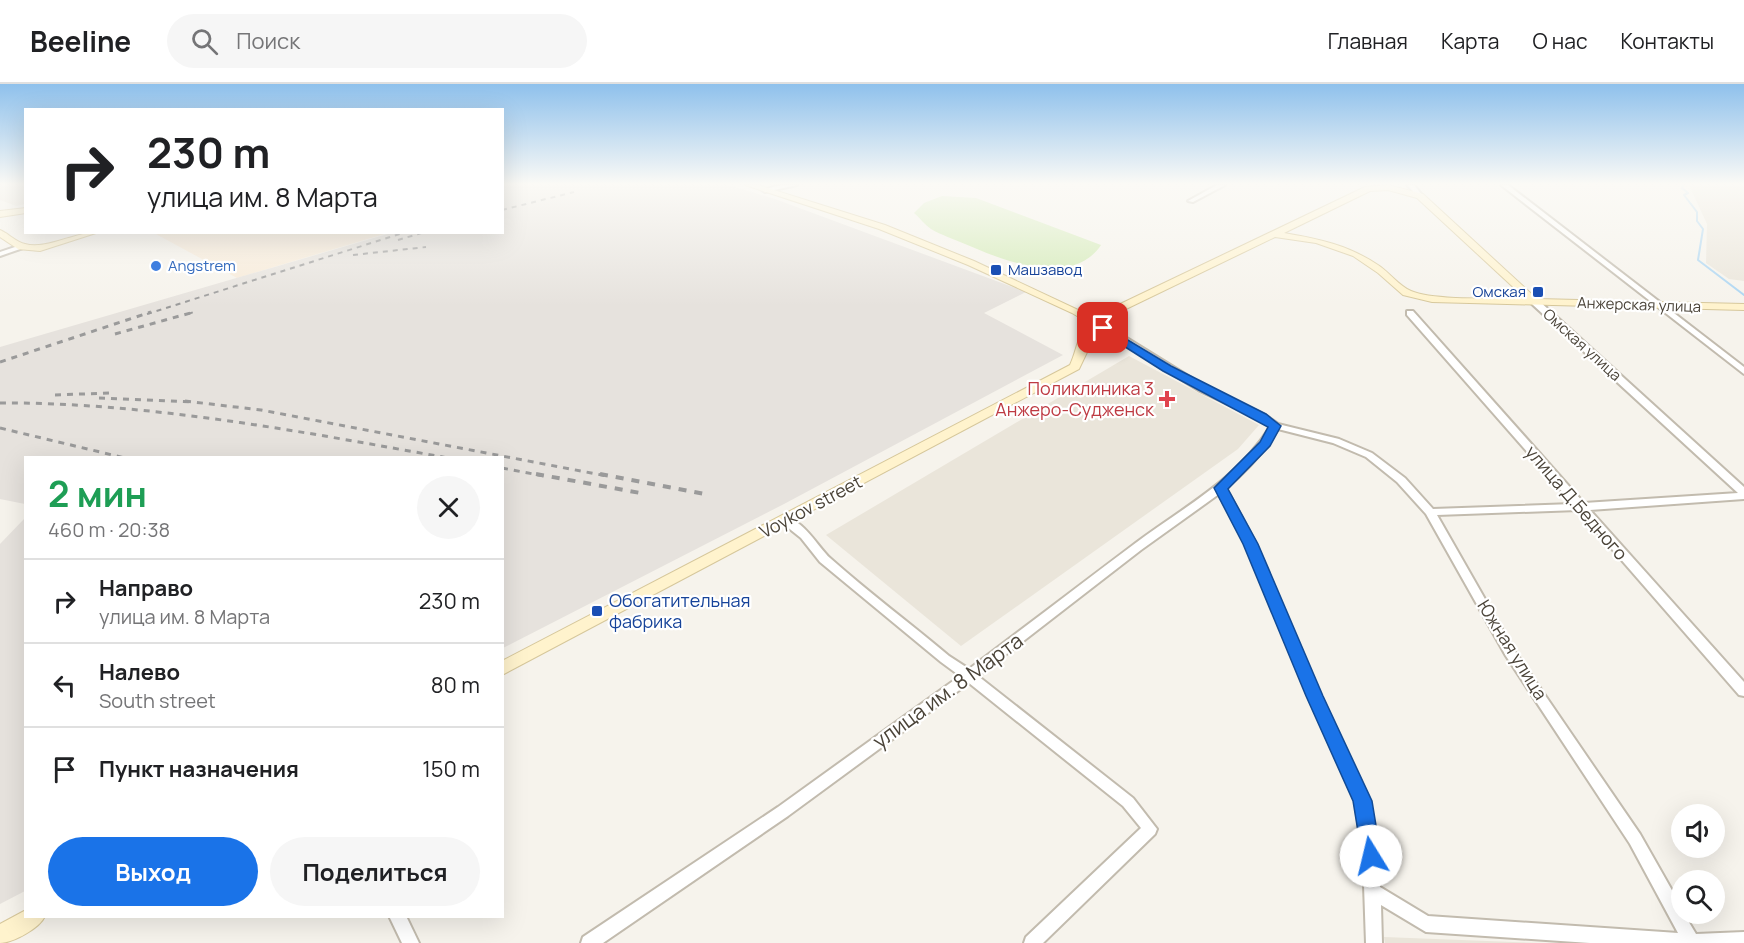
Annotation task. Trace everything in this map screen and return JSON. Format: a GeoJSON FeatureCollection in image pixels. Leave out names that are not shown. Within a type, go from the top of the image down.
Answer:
{"type":"FeatureCollection","features":[{"type":"Feature","properties":{"kind":"street"},"geometry":{"type":"LineString","coordinates":[[876,225],[960,258],[1076,311],[1176,374],[1262,417],[1275,426]]}},
{"type":"Feature","properties":{"kind":"street","name":"Омская улица"},"geometry":{"type":"LineString","coordinates":[[1274,234],[1293,225]]}},
{"type":"Feature","properties":{"kind":"street","name":"Омская улица"},"geometry":{"type":"LineString","coordinates":[[1451,225],[1744,494]]}},
{"type":"Feature","properties":{"kind":"street"},"geometry":{"type":"LineString","coordinates":[[1556,225],[1744,371]]}},
{"type":"Feature","properties":{"kind":"street"},"geometry":{"type":"LineString","coordinates":[[0,232],[21,247]]}},
{"type":"Feature","properties":{"kind":"street"},"geometry":{"type":"LineString","coordinates":[[0,254],[21,247],[40,248],[89,234]]}},
{"type":"Feature","properties":{"kind":"street"},"geometry":{"type":"LineString","coordinates":[[1093,321],[1274,234]]}},
{"type":"Feature","properties":{"kind":"street","name":"Анжерская улица"},"geometry":{"type":"LineString","coordinates":[[1274,234],[1318,241],[1356,254],[1381,271],[1406,293],[1432,299],[1744,308]]}},
{"type":"Feature","properties":{"kind":"street","name":"улица Д.Бедного"},"geometry":{"type":"LineString","coordinates":[[1410,313],[1744,691]]}},
{"type":"Feature","properties":{"kind":"street","name":"Voykov street"},"geometry":{"type":"LineString","coordinates":[[504,668],[1075,368],[1084,348],[1086,331],[1093,321]]}},
{"type":"Feature","properties":{"kind":"street","name":"улица им. 8 Марта"},"geometry":{"type":"LineString","coordinates":[[589,943],[809,793],[1050,616],[1145,541],[1221,488],[1266,444],[1275,426]]}},
{"type":"Feature","properties":{"kind":"street","name":"Южная улица"},"geometry":{"type":"LineString","coordinates":[[1275,426],[1336,441],[1369,455],[1401,480],[1430,512],[1510,652],[1635,839],[1692,943]]}},
{"type":"Feature","properties":{"kind":"street"},"geometry":{"type":"LineString","coordinates":[[1221,488],[1251,544],[1314,696],[1362,801],[1371,856],[1374,943]]}},
{"type":"Feature","properties":{"kind":"street"},"geometry":{"type":"LineString","coordinates":[[1430,512],[1580,507],[1744,494]]}},
{"type":"Feature","properties":{"kind":"street"},"geometry":{"type":"LineString","coordinates":[[785,520],[805,536],[824,559],[945,659],[1128,802],[1150,829],[1032,943]]}},
{"type":"Feature","properties":{"kind":"street"},"geometry":{"type":"LineString","coordinates":[[1372,891],[1426,924],[1692,943],[1744,940]]}},
{"type":"Feature","properties":{"kind":"street"},"geometry":{"type":"LineString","coordinates":[[0,935],[31,918]]}},
{"type":"Feature","properties":{"kind":"street"},"geometry":{"type":"LineString","coordinates":[[398,918],[411,943]]}},
{"type":"Feature","properties":{"kind":"shaded area"},"geometry":{"type":"Polygon","coordinates":[[[504,225],[845,225],[1026,292],[984,313],[1063,355],[784,504],[504,647],[504,456],[24,456],[24,504],[0,499],[0,347],[388,234],[504,234],[504,225]]]}},
{"type":"Feature","properties":{"kind":"shaded area"},"geometry":{"type":"Polygon","coordinates":[[[1707,225],[1744,225],[1744,281],[1729,279],[1706,263],[1707,225]]]}},
{"type":"Feature","properties":{"kind":"shaded area"},"geometry":{"type":"Polygon","coordinates":[[[156,234],[384,234],[237,278],[156,234]]]}},
{"type":"Feature","properties":{"kind":"shaded area"},"geometry":{"type":"Polygon","coordinates":[[[1129,356],[1259,425],[1238,449],[961,646],[826,535],[1129,356]]]}},
{"type":"Feature","properties":{"kind":"shaded area"},"geometry":{"type":"Polygon","coordinates":[[[24,519],[24,892],[0,904],[0,544],[24,519]]]}},
{"type":"Feature","properties":{"kind":"shaded area"},"geometry":{"type":"Polygon","coordinates":[[[1384,937],[1538,943],[1385,943],[1384,937]]]}},
{"type":"Feature","properties":{"kind":"green space"},"geometry":{"type":"Polygon","coordinates":[[[927,225],[1048,225],[1101,245],[1088,258],[1073,266],[1036,267],[998,257],[927,225]]]}},
{"type":"Feature","properties":{"kind":"waterway"},"geometry":{"type":"LineString","coordinates":[[1700,225],[1703,229],[1698,260],[1744,295]]}},
{"type":"Feature","properties":{"kind":"railway"},"geometry":{"type":"LineString","coordinates":[[147,314],[400,234]]}},
{"type":"Feature","properties":{"kind":"railway"},"geometry":{"type":"LineString","coordinates":[[398,240],[418,234]]}},
{"type":"Feature","properties":{"kind":"railway"},"geometry":{"type":"LineString","coordinates":[[353,255],[426,247]]}},
{"type":"Feature","properties":{"kind":"railway"},"geometry":{"type":"LineString","coordinates":[[0,362],[151,312]]}},
{"type":"Feature","properties":{"kind":"railway"},"geometry":{"type":"LineString","coordinates":[[115,334],[194,312],[188,314]]}},
{"type":"Feature","properties":{"kind":"railway"},"geometry":{"type":"LineString","coordinates":[[55,395],[109,393]]}},
{"type":"Feature","properties":{"kind":"railway"},"geometry":{"type":"LineString","coordinates":[[99,398],[192,402]]}},
{"type":"Feature","properties":{"kind":"railway"},"geometry":{"type":"LineString","coordinates":[[185,401],[261,410],[502,456]]}},
{"type":"Feature","properties":{"kind":"railway"},"geometry":{"type":"LineString","coordinates":[[0,403],[55,404],[168,413],[225,420],[436,456]]}},
{"type":"Feature","properties":{"kind":"railway"},"geometry":{"type":"LineString","coordinates":[[0,428],[117,456]]}},
{"type":"Feature","properties":{"kind":"railway"},"geometry":{"type":"LineString","coordinates":[[504,456],[607,476]]}},
{"type":"Feature","properties":{"kind":"railway"},"geometry":{"type":"LineString","coordinates":[[504,468],[544,476]]}},
{"type":"Feature","properties":{"kind":"railway"},"geometry":{"type":"LineString","coordinates":[[536,474],[646,494]]}},
{"type":"Feature","properties":{"kind":"railway"},"geometry":{"type":"LineString","coordinates":[[600,474],[710,495]]}},
{"type":"Feature","properties":{"kind":"place","name":"Angstrem"},"geometry":{"type":"Point","coordinates":[156,266]}},
{"type":"Feature","properties":{"kind":"place","name":"Машзавод"},"geometry":{"type":"Point","coordinates":[996,270]}},
{"type":"Feature","properties":{"kind":"place","name":"Омская"},"geometry":{"type":"Point","coordinates":[1538,292]}},
{"type":"Feature","properties":{"kind":"place","name":"Поликлиника 3 Анжеро-Судженск"},"geometry":{"type":"Point","coordinates":[1167,399]}},
{"type":"Feature","properties":{"kind":"place","name":"Обогатительная фабрика"},"geometry":{"type":"Point","coordinates":[597,611]}},
{"type":"Feature","properties":{"kind":"route"},"geometry":{"type":"LineString","coordinates":[[1103,328],[1203,389],[1262,417],[1275,426],[1266,444],[1221,488],[1251,544],[1314,696],[1362,801],[1371,856]]}}]}
